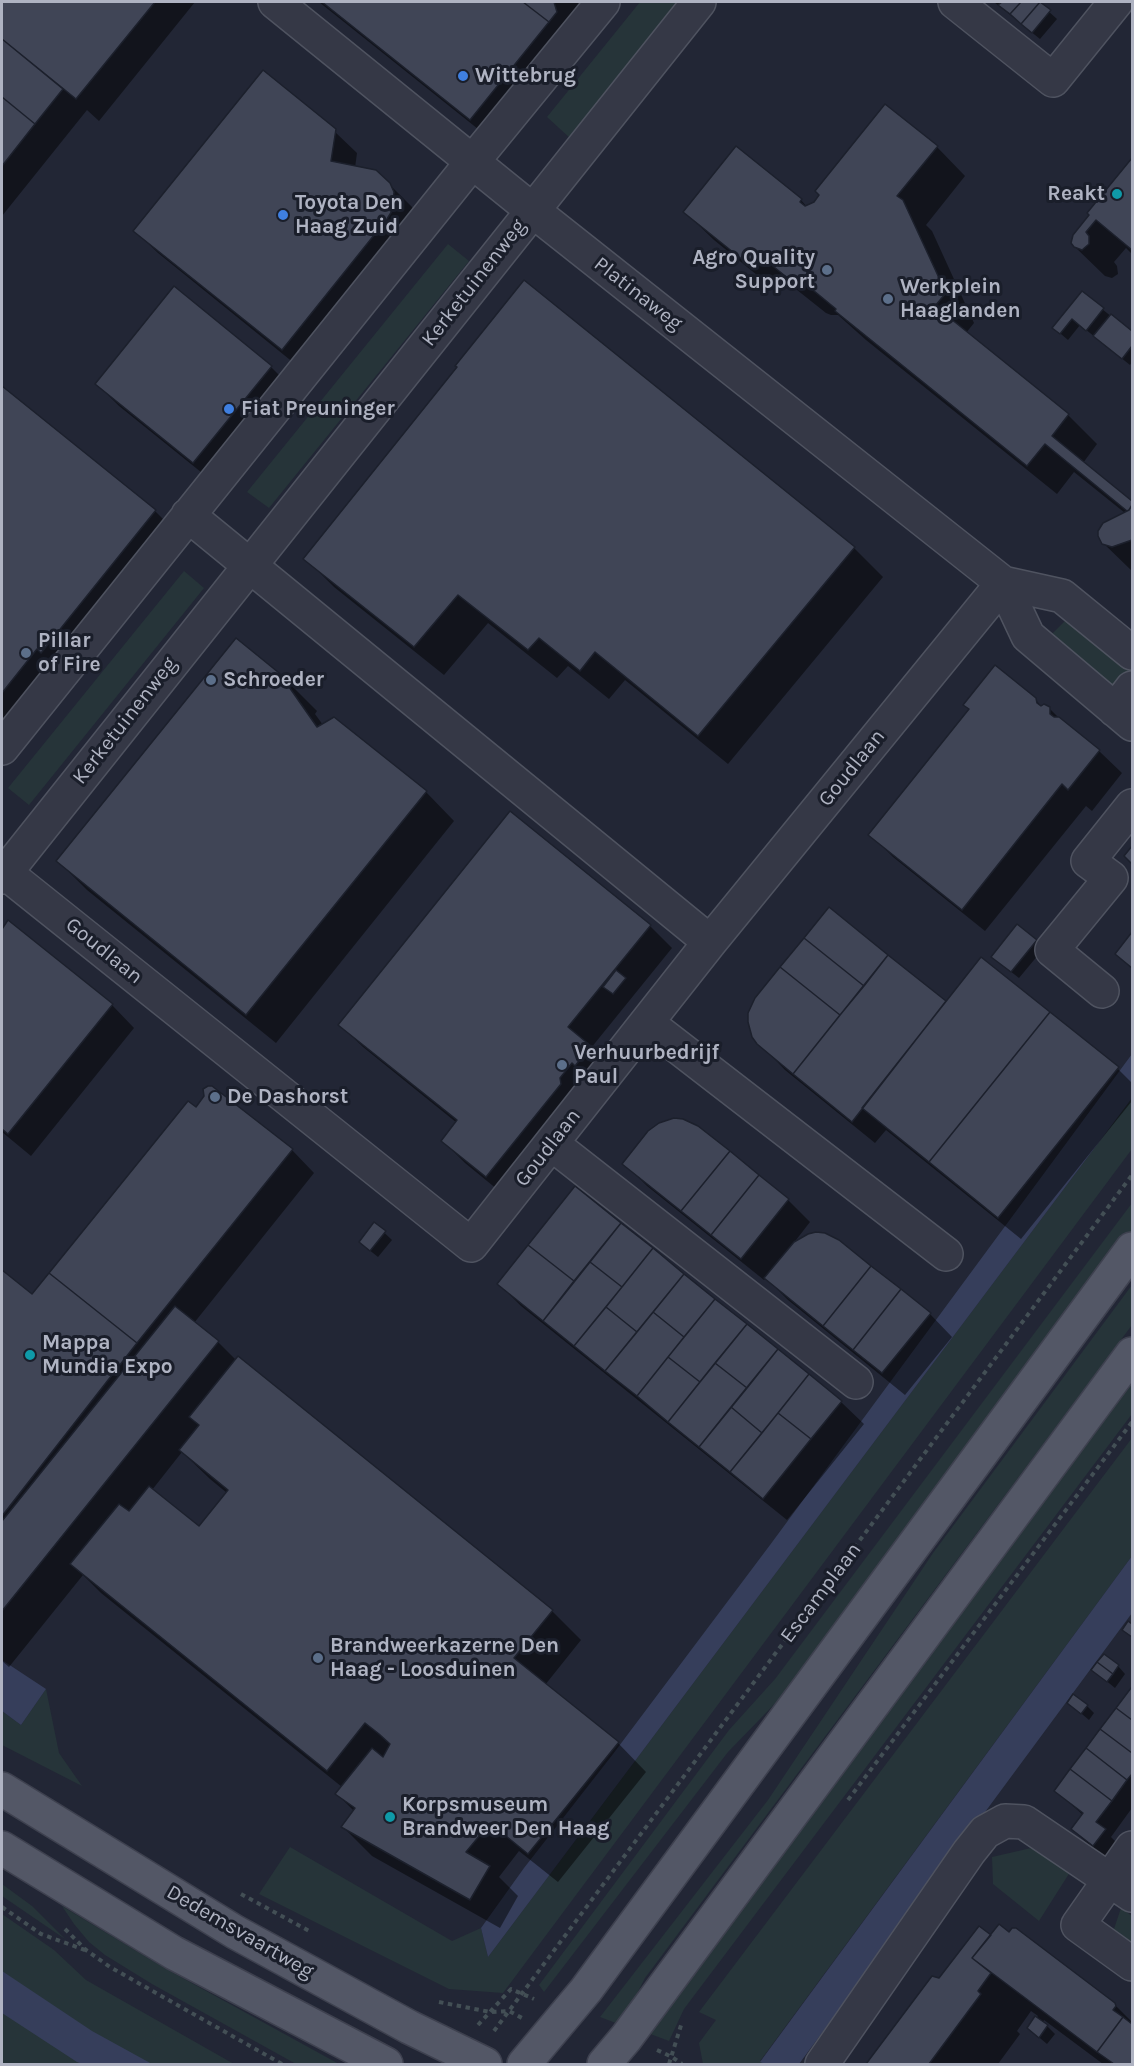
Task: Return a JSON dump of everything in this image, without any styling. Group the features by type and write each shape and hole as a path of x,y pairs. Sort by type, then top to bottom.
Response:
{"main road":[{"path":"524,2064 586,1990 1132,1250"},
{"path":"604,2064 634,2028 1132,1354"},
{"name":"Dedemsvaartweg","path":"2,1789 235,1932 409,2028 485,2064"},
{"path":"2,1848 174,1953 386,2064"}],"street":[{"name":"Platinaweg","path":"275,2 532,210 1003,583 1062,596 1132,653"},
{"path":"2,748 472,160 603,2"},
{"name":"Kerketuinenweg","path":"3,873 699,2"},
{"path":"955,2 1053,80 1116,2"},
{"path":"188,515 710,942"},
{"name":"Platinaweg","path":"1003,583 1028,636 1127,708"},
{"name":"Goudlaan","path":"3,873 471,1245 710,942 1003,583"},
{"path":"1102,991 1052,950 1111,878 1088,861 1132,806"},
{"path":"647,1023 946,1254"},
{"path":"552,1144 856,1382"},
{"path":"822,2064 985,1832 1005,1821 1024,1822 1121,1886"},
{"path":"1132,1848 1121,1886 1078,1925 1132,1964"}],"path":[{"name":"Escamplaan","path":"509,2012 1132,1175"},
{"path":"847,1801 1132,1422"},
{"path":"2,1907 41,1934 86,1950 110,1967 282,2064"},
{"path":"669,2064 682,2019"}],"shaded area":[{"path":"640,2 681,2 571,139 547,117"},
{"path":"448,244 469,261 269,508 247,492"},
{"path":"184,571 204,588 29,805 8,788"},
{"path":"1069,617 1132,668 1132,706 1048,638"},
{"path":"1132,1098 1132,1149 503,1993 449,1989 259,1894 290,1847 452,1941 481,1928 488,1957"},
{"path":"1132,1203 1132,1231 792,1686 728,1752 544,1992 539,1985 729,1730 775,1679"},
{"path":"1132,1285 1132,1325 645,1978 621,2025 600,2017 768,1800 933,1553"},
{"path":"1132,1382 1132,1414 684,2009 669,2041 645,2032"},
{"path":"1132,1438 1132,1556 760,2061 765,2064 703,2064 699,2043 716,2020 699,2012"},
{"path":"46,1689 59,1753 82,1786 2,1745 2,1711 21,1725"},
{"path":"1040,1846 1072,1869 1039,1921 993,1884 992,1857"},
{"path":"2,1884 32,1906 65,1939 2,1896"},
{"path":"62,1906 168,1970 339,2064 296,2064 152,1984 105,1955 89,1942"},
{"path":"1121,1908 1132,1916 1132,1946 1113,1932"},
{"path":"2,1914 54,1950 86,1980 234,2064 2,2064"}],"water":[{"path":"1132,1054 1132,1098 488,1957 481,1928 524,1868 770,1545"},
{"path":"1132,1556 1132,1613 799,2064 760,2062"},
{"path":"2,1660 46,1689 21,1725 2,1711"},
{"path":"2,1971 92,2031 152,2064 82,2064 77,2062 2,2013"}],"building":[{"path":"2,2 155,2 76,99 2,39"},
{"path":"322,2 523,2 549,22 470,120"},
{"path":"523,2 554,2 557,12 549,22"},
{"path":"1002,2 1021,2 1010,14 998,5"},
{"path":"1021,2 1040,2 1021,24 1010,14"},
{"path":"1040,2 1051,10 1032,33 1021,24"},
{"path":"2,39 63,89 35,124 2,97"},
{"path":"263,70 336,129 331,161 376,170 390,183 394,192 392,211 387,219 282,350 133,231"},
{"path":"2,97 35,124 2,166"},
{"path":"885,104 938,146 897,196 903,200 946,293 935,306 1069,414 1052,436 1132,501 1129,510 1127,511 1045,444 1027,466 835,311 836,309 808,286 801,287 795,284 758,254 749,265 683,212 736,146 802,199 800,202 805,206 814,202 819,195 815,191"},
{"name":"Reakt","path":"1132,158 1132,250 1096,220 1086,232 1089,236 1089,244 1082,250 1074,247 1071,243 1073,235 1089,215 1087,213"},
{"path":"524,280 855,547 698,736 595,652 580,671 539,638 528,650 458,595 414,647 303,559"},
{"path":"174,286 272,366 193,463 95,384"},
{"path":"1082,291 1104,308 1086,331 1072,319 1060,334 1052,328"},
{"path":"1111,314 1132,331 1132,346 1122,359 1093,336"},
{"path":"2,386 156,510 41,653 37,649 2,693"},
{"path":"1132,505 1132,540 1112,547 1102,544 1098,531 1103,523 1129,510"},
{"path":"236,638 289,681 287,684 317,727 334,717 427,791 246,1015 56,861"},
{"path":"995,665 1036,698 1037,703 1050,707 1050,714 1059,717 1100,750 1068,790 1062,784 962,910 868,835 969,709 963,705"},
{"path":"510,811 651,925 568,1027 591,1046 575,1066 572,1063 560,1078 561,1084 486,1177 441,1141 457,1120 338,1025"},
{"path":"1132,846 1132,864 1124,856"},
{"path":"829,907 888,955 864,986 804,938"},
{"path":"8,920 113,1004 8,1134 2,1129 2,929"},
{"path":"1017,924 1037,940 1011,972 991,957"},
{"path":"1132,932 1132,968 1115,954"},
{"path":"804,938 864,986 840,1015 780,967"},
{"path":"888,955 946,1001 852,1122 793,1074"},
{"path":"981,957 1050,1012 929,1162 862,1108"},
{"path":"780,967 840,1015 793,1074 757,1044 752,1037 748,1022 748,1013 755,998"},
{"path":"616,970 626,978 613,994 603,987"},
{"path":"1050,1012 1119,1067 998,1218 929,1162"},
{"path":"212,1086 293,1149 137,1343 49,1273 188,1101 196,1107 204,1096 203,1089"},
{"path":"674,1118 683,1119 698,1126 730,1151 681,1211 622,1164 648,1131 659,1123"},
{"path":"730,1151 759,1175 711,1235 681,1211"},
{"path":"759,1175 789,1199 741,1259 711,1235"},
{"path":"575,1186 621,1223 574,1281 528,1245"},
{"path":"374,1222 386,1231 370,1251 359,1242"},
{"path":"621,1223 653,1248 622,1287 590,1262"},
{"path":"816,1232 825,1233 839,1240 871,1266 823,1326 764,1278 794,1242"},
{"path":"528,1245 574,1281 543,1321 497,1284"},
{"path":"653,1248 684,1274 637,1332 606,1307"},
{"path":"590,1262 622,1287 574,1346 543,1321"},
{"path":"871,1266 901,1289 853,1350 823,1326"},
{"path":"2,1270 32,1294 49,1273 137,1343 2,1516"},
{"path":"684,1274 715,1299 684,1337 653,1312"},
{"path":"901,1289 931,1313 882,1373 853,1350"},
{"path":"715,1299 747,1324 700,1382 668,1357"},
{"path":"175,1306 219,1341 2,1611 2,1521"},
{"path":"606,1307 637,1332 605,1371 574,1346"},
{"path":"653,1312 684,1337 637,1396 605,1371"},
{"path":"747,1324 778,1349 747,1388 715,1363"},
{"path":"778,1349 809,1374 762,1433 731,1407"},
{"path":"238,1356 553,1610 514,1658 619,1742 528,1854 490,1823 466,1852 490,1866 470,1900 341,1827 355,1808 335,1794 372,1748 383,1757 390,1744 379,1734 365,1723 327,1771 70,1564 119,1504 129,1511 149,1486 199,1526 228,1490 179,1450 199,1425 189,1417"},
{"path":"668,1357 700,1382 668,1422 637,1396"},
{"path":"715,1363 747,1388 699,1447 668,1422"},
{"path":"809,1374 842,1401 811,1439 778,1413"},
{"path":"731,1407 762,1433 730,1472 699,1447"},
{"path":"778,1413 811,1439 763,1499 730,1472"},
{"path":"1128,1621 1132,1624 1132,1637 1122,1630"},
{"path":"1104,1654 1119,1665 1113,1674 1097,1662"},
{"path":"1097,1662 1113,1674 1107,1682 1091,1670"},
{"path":"1132,1689 1132,1720 1116,1708"},
{"path":"1073,1694 1088,1705 1081,1714 1067,1703"},
{"path":"1116,1708 1132,1720 1132,1753 1100,1729"},
{"path":"1100,1729 1132,1753 1132,1774 1127,1780 1086,1748"},
{"path":"1086,1748 1127,1780 1112,1801 1070,1769"},
{"path":"1070,1769 1112,1801 1096,1822 1106,1829 1093,1846 1071,1829 1083,1813 1054,1791"},
{"path":"999,1924 1009,1932 1012,1928 1016,1928 1115,2003 1113,2010 1123,2017 1097,2052 972,1958"},
{"path":"979,1926 991,1935 972,1958 991,1973 978,1991 981,1994 929,2064 866,2064 932,1976 939,1978"},
{"path":"1035,2016 1048,2025 1039,2038 1027,2028"},
{"path":"1123,2017 1132,2024 1132,2064 1114,2064 1097,2052"}],"place":[{"name":"Wittebrug","path":"463,76"},
{"name":"Reakt","path":"1117,194"},
{"name":"Toyota Den Haag Zuid","path":"283,215"},
{"name":"Agro Quality Support","path":"827,270"},
{"name":"Werkplein Haaglanden","path":"888,299"},
{"name":"Fiat Preuninger","path":"229,409"},
{"name":"Pillar of Fire","path":"26,653"},
{"name":"Schroeder","path":"211,680"},
{"name":"Verhuurbedrijf Paul","path":"562,1065"},
{"name":"De Dashorst","path":"215,1097"},
{"name":"Mappa Mundia Expo","path":"30,1355"},
{"name":"Brandweerkazerne Den Haag - Loosduinen","path":"318,1658"},
{"name":"Korpsmuseum Brandweer Den Haag","path":"390,1817"}]}
